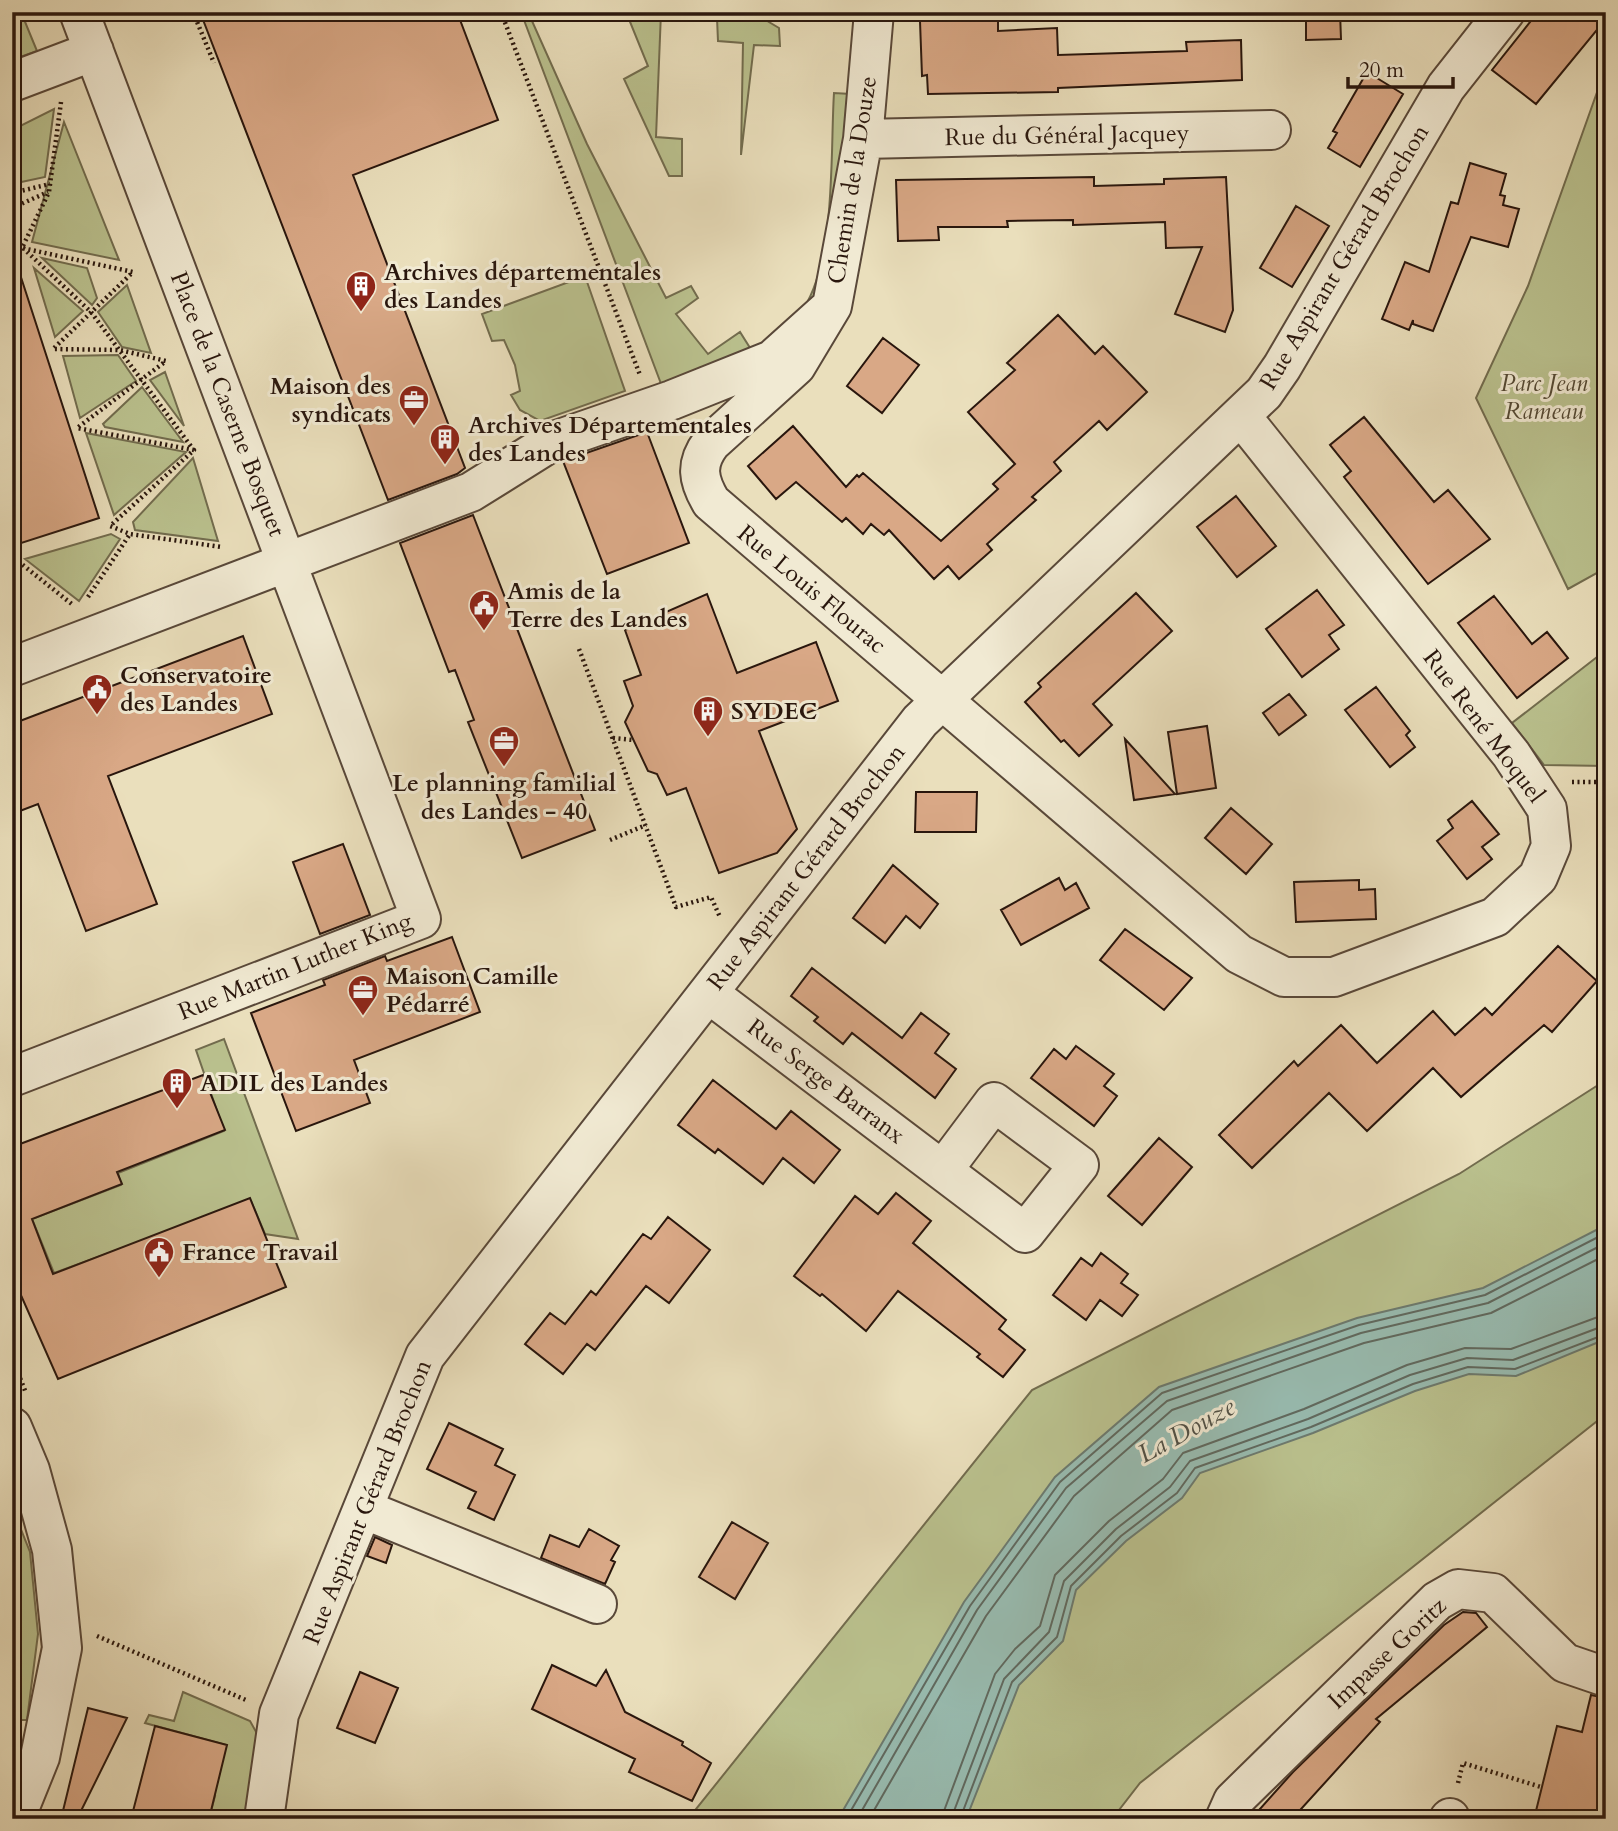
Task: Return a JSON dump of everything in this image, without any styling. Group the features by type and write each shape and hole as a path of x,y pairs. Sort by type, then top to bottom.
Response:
{"street":[{"name":"Place de la Caserne Bosquet","path":"12,667 287,560 79,12"},
{"name":"Chemin de la Douze","path":"699,470 701,456 711,443 796,366 832,306 863,139 874,12"},
{"name":"Rue Aspirant Gérard Brochon","path":"264,1819 279,1714 425,1356 920,721 942,697 1264,393 1282,367 1446,87 1505,12"},
{"path":"12,82 93,51"},
{"name":"Rue du Général Jacquey","path":"863,139 1271,130"},
{"name":"Chemin de la Douze","path":"287,560 471,492 551,442 652,407 772,360 832,306"},
{"name":"Rue René Moquel","path":"942,697 1239,954 1284,977 1334,976 1495,917 1538,877 1551,846 1547,809 1511,754 1241,416"},
{"name":"Rue Louis Flourac","path":"699,470 701,485 710,502 741,531 942,697"},
{"name":"Rue Martin Luther King","path":"12,1077 421,919 287,560"},
{"name":"Rue Serge Barranx","path":"708,993 943,1170"},
{"path":"12,1427 30,1470 75,1640 40,1757 15,1819"},
{"path":"363,1509 597,1604"},
{"name":"Impasse Goritz","path":"1225,1819 1233,1801 1242,1792 1437,1601 1458,1590 1493,1593 1566,1663 1606,1676"}],"path":[{"path":"193,12 214,64"},
{"path":"22,248 49,192 62,97"},
{"path":"12,193 50,184"},
{"path":"12,208 49,192"},
{"path":"22,248 90,312 194,450"},
{"path":"22,248 133,272 53,349 120,350 166,360 142,381 77,428 194,450"},
{"path":"194,450 110,526 130,534 223,547"},
{"path":"86,599 130,534"},
{"path":"14,558 79,610"},
{"path":"579,649 677,907 711,897 736,957"},
{"path":"613,738 633,740"},
{"path":"610,840 646,825"},
{"path":"75,1640 279,1714"},
{"path":"1450,1818 1463,1763 1542,1787"}],"green space":[{"path":"12,12 21,12 37,51 12,60"},
{"path":"521,12 528,12 587,144 666,298 691,286 698,298 676,314 708,354 740,332 752,351 794,320 811,294 826,240 834,93 851,94 822,294 775,349 663,389"},
{"path":"626,12 661,12 656,137 682,139 682,176 669,176 624,79 648,66"},
{"path":"729,12 752,12 779,28 780,46 754,45 741,155 743,43 718,41 717,18"},
{"name":"Parc Jean Rameau","path":"1606,67 1606,568 1568,589 1476,398 1528,286"},
{"path":"54,109 45,177 12,184 12,130"},
{"path":"64,122 119,260 32,242"},
{"path":"42,258 87,268 97,298 92,305"},
{"path":"34,268 83,311 55,337"},
{"path":"585,276 625,391 540,421 520,410 511,395 520,391 515,365 504,340 492,341 482,314"},
{"path":"127,285 151,353 122,347 98,312"},
{"path":"118,355 136,381 80,418 63,356"},
{"path":"165,372 184,426 150,380"},
{"path":"142,387 183,442 105,427 103,424"},
{"path":"86,433 186,452 114,515"},
{"path":"193,458 218,541 135,530 133,522"},
{"path":"111,534 120,539 79,601 25,559"},
{"path":"1606,650 1606,766 1544,765 1512,723"},
{"path":"224,1039 298,1239 265,1234 251,1201 54,1273 32,1219 121,1185 118,1173 224,1131 196,1050"},
{"path":"1606,1080 1606,1414 1140,1783 1112,1819 688,1819 1032,1390 1459,1174"},
{"path":"12,1507 30,1552 38,1634 27,1720 12,1720"},
{"path":"183,1692 250,1721 260,1739 249,1819 209,1819 215,1796 203,1792 221,1765 226,1745 145,1723 149,1715 174,1721"}],"water":[{"name":"La Douze","path":"1606,1225 1606,1339 1516,1376 1469,1374 1415,1391 1313,1433 1200,1473 1182,1498 1126,1541 1076,1590 1063,1641 1019,1685 966,1819 838,1819 964,1602 1055,1477 1159,1387 1357,1318 1483,1288"}],"building":[{"name":"Archives départementales des Landes","path":"200,12 457,12 498,120 353,175 465,468 457,474 388,500"},
{"path":"940,12 998,12 998,31 1057,28 1058,55 1187,51 1186,42 1241,40 1242,80 1058,88 1058,92 928,94 927,75 922,76 920,21 940,21"},
{"path":"1306,12 1340,12 1341,39 1306,40"},
{"path":"1538,12 1606,12 1606,19 1536,104 1492,70"},
{"path":"1367,72 1403,94 1360,167 1328,148 1337,133 1333,131"},
{"path":"1470,163 1506,174 1500,195 1505,196 1503,205 1519,209 1508,247 1471,237 1433,331 1413,324 1413,320 1409,330 1382,319 1405,262 1429,272 1451,202 1458,204"},
{"path":"1094,177 1094,186 1164,184 1164,179 1226,177 1233,310 1225,332 1175,314 1202,247 1166,248 1165,222 1073,225 1073,220 1007,221 1008,227 938,227 939,240 898,241 896,180"},
{"path":"1296,206 1329,226 1292,287 1260,268"},
{"path":"18,268 99,518 12,546 12,269"},
{"path":"1058,315 1095,354 1103,346 1147,392 1107,430 1099,421 1054,462 1061,471 1032,497 1036,500 987,544 992,550 959,579 948,566 934,579 889,530 884,535 871,524 863,534 846,518 842,522 796,482 776,499 748,466 793,426 846,487 857,475 859,477 863,473 941,541 998,489 993,484 1015,464 968,412 1015,370 1007,363"},
{"path":"883,338 919,365 882,413 847,386"},
{"path":"1364,417 1434,502 1448,490 1490,539 1428,584 1344,477 1351,471 1330,445"},
{"path":"647,432 689,543 607,574 563,461"},
{"path":"1236,496 1276,546 1237,577 1197,527"},
{"path":"473,515 595,830 522,858 468,722 474,720 455,670 449,672 400,543"},
{"path":"1317,590 1344,625 1329,635 1339,649 1302,677 1266,629"},
{"path":"1136,593 1172,631 1093,704 1112,725 1079,756 1064,740 1061,742 1025,702 1041,687 1038,683"},
{"name":"SYDEC","path":"707,594 737,673 816,642 838,701 759,731 797,829 777,853 719,873 686,788 667,795 657,774 648,771 625,722 633,706 624,681 641,675 625,630"},
{"path":"1494,596 1532,644 1547,632 1568,658 1517,698 1458,623"},
{"path":"243,636 272,714 108,776 157,904 86,931 38,804 12,814 12,724"},
{"path":"1376,687 1410,731 1406,735 1415,747 1390,767 1345,710"},
{"path":"1289,694 1306,715 1279,735 1263,713"},
{"path":"1207,726 1216,788 1177,794 1168,732"},
{"path":"1125,739 1175,794 1134,800"},
{"path":"916,792 977,792 976,832 915,832"},
{"path":"1472,801 1499,834 1482,847 1492,859 1467,879 1437,841 1453,828 1448,820"},
{"path":"1231,808 1272,844 1246,874 1205,838"},
{"path":"343,844 370,915 320,934 293,862"},
{"path":"893,865 938,904 920,928 906,916 885,943 853,918"},
{"path":"1059,878 1065,890 1076,883 1089,908 1021,945 1001,910"},
{"path":"1359,880 1359,890 1375,889 1376,919 1296,922 1294,882"},
{"path":"1125,929 1192,978 1164,1010 1100,960"},
{"path":"452,937 480,1012 354,1060 370,1103 296,1131 251,1013 325,985 323,980 385,956 387,961"},
{"path":"1558,946 1597,981 1552,1032 1544,1025 1461,1097 1433,1068 1367,1131 1329,1093 1252,1168 1219,1135 1294,1061 1298,1066 1341,1025 1377,1063 1433,1011 1455,1035 1485,1008 1492,1015"},
{"path":"812,968 902,1038 921,1013 949,1034 935,1053 956,1069 935,1098 852,1033 843,1044 814,1021 818,1017 791,996"},
{"path":"1076,1046 1114,1074 1104,1086 1117,1096 1094,1126 1031,1078 1054,1049 1066,1059"},
{"path":"203,1075 225,1130 117,1172 122,1184 32,1219 53,1274 250,1198 286,1287 58,1379 12,1275 12,1147"},
{"path":"713,1080 776,1129 791,1111 840,1150 814,1183 783,1158 763,1184 718,1149 715,1153 678,1125"},
{"path":"1159,1138 1192,1167 1142,1225 1108,1196"},
{"path":"896,1193 931,1221 913,1243 1006,1320 999,1329 1025,1350 1003,1377 977,1357 980,1354 898,1291 866,1331 822,1294 820,1296 794,1276 855,1196 878,1214"},
{"path":"668,1217 710,1250 669,1303 646,1286 595,1350 587,1344 563,1374 525,1344 550,1313 565,1324 591,1291 596,1295 643,1234 651,1239"},
{"path":"1101,1253 1128,1274 1121,1283 1138,1295 1122,1316 1100,1300 1086,1320 1053,1295 1081,1258 1092,1266"},
{"path":"449,1423 503,1449 495,1465 515,1475 494,1520 468,1508 476,1492 427,1469"},
{"path":"732,1522 768,1543 735,1599 699,1577"},
{"path":"589,1529 619,1546 611,1560 615,1562 605,1584 541,1558 550,1535 579,1547"},
{"path":"375,1537 392,1545 386,1563 367,1556"},
{"path":"1463,1612 1476,1613 1487,1627 1376,1719 1380,1722 1292,1819 1251,1819 1293,1772 1444,1625"},
{"path":"552,1665 596,1686 606,1670 625,1712 683,1742 682,1745 711,1763 692,1801 629,1772 635,1759 532,1709"},
{"path":"360,1672 398,1688 375,1743 337,1728"},
{"path":"1591,1695 1606,1698 1606,1819 1534,1819 1557,1726 1582,1732"},
{"path":"88,1708 127,1718 77,1819 61,1819"},
{"path":"155,1726 227,1745 209,1819 131,1819"}],"place":[{"name":"Archives départementales des Landes","path":"361,313"},
{"name":"Maison des syndicats","path":"414,427"},
{"name":"Archives Départementales des Landes","path":"445,466"},
{"name":"Amis de la Terre des Landes","path":"484,632"},
{"name":"Conservatoire des Landes","path":"97,716"},
{"name":"SYDEC","path":"708,738"},
{"name":"Le planning familial des Landes - 40","path":"504,768"},
{"name":"Maison Camille Pédarré","path":"363,1017"},
{"name":"ADIL des Landes","path":"177,1110"},
{"name":"France Travail","path":"159,1279"}]}
